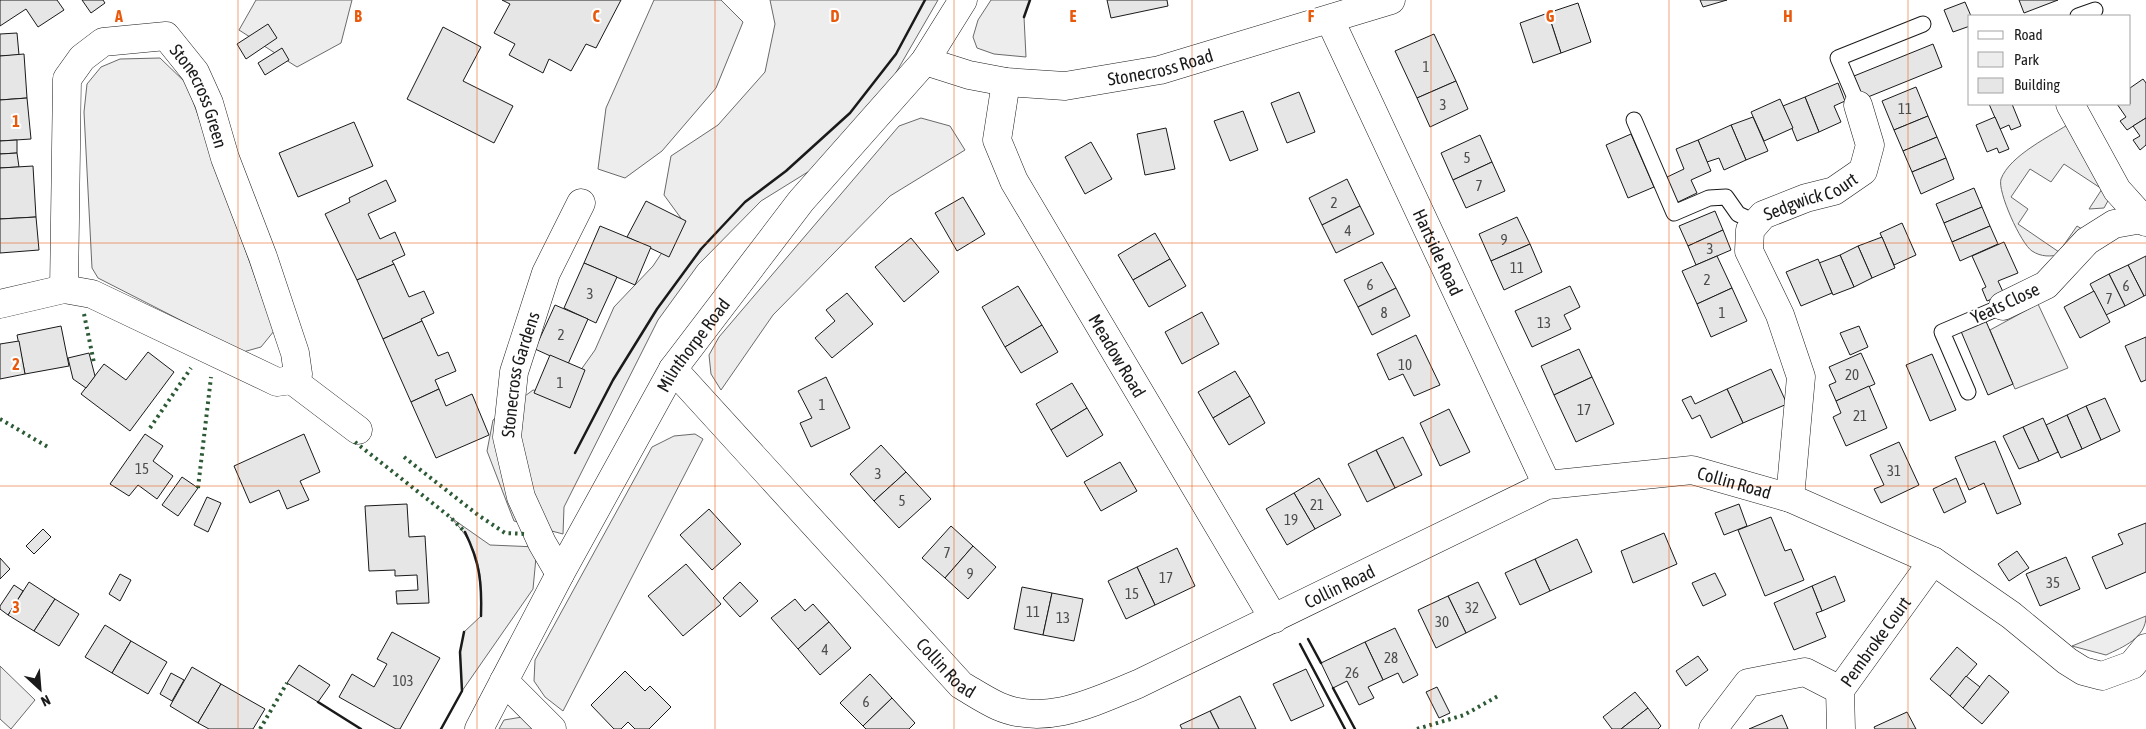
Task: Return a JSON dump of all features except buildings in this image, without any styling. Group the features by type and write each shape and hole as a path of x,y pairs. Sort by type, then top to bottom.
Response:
{"main road":[{"name":"Milnthorpe Road","path":"479,729 560,574 673,369 801,201 925,61 963,0"},
{"name":"Stonecross Road","path":"925,61 970,75 1006,82 1065,86 1160,70 1391,0"},
{"name":"Hartside Road","path":"1330,20 1547,485"},
{"name":"Stonecross Green","path":"64,289 67,80 82,58 103,42 166,36 195,72 209,103 225,158 263,256 295,353 298,374 292,380"},
{"name":"Meadow Road","path":"1006,82 997,140 1014,180 1274,619"},
{"name":"Sedgwick Court","path":"1790,498 1802,377 1780,315 1749,251 1750,230 1763,215 1806,198 1834,192 1863,171 1870,145 1858,105"},
{"name":"Yeats Close","path":"2071,105 2117,190 2144,221"},
{"name":"Stonecross Gardens","path":"560,574 542,544 521,497 507,437 514,372 546,273 581,203"},
{"name":"Yeats Close","path":"2002,306 2046,285 2087,241 2114,224 2144,221"},
{"path":"0,304 64,289 92,294 277,382 292,380 358,430"},
{"name":"Collin Road","path":"673,369 961,685 999,706 1026,713 1056,713 1088,704 1138,684 1547,485 1692,470 1790,498 1933,562 2011,615 2067,661 2083,671 2102,676 2132,665 2146,648"},
{"name":"Pembroke Court","path":"1841,729 1840,690 1933,562"},
{"path":"1713,729 1748,683 1805,672 1840,690"},
{"path":"504,681 552,729"}],"lane":[{"path":"2081,15 2095,10"},
{"name":"Sedgwick Court","path":"1858,105 1838,58 1924,24"},
{"name":"Sedgwick Court","path":"1634,120 1674,213 1709,198 1726,198 1738,214 1756,223"},
{"name":"Yeats Close","path":"1968,392 1942,332 2002,306"}],"green space":[{"path":"256,0 352,0 341,43 297,67 239,30"},
{"path":"654,0 721,0 743,22 716,88 662,151 625,178 598,169 606,108"},
{"path":"770,0 938,0 890,83 824,162 761,201 698,265 658,320 564,507 563,534 514,521 487,451 493,420 533,390 563,395 595,350 614,307 653,266 683,221 664,195 671,156 718,125 765,72 775,24"},
{"path":"991,0 1030,0 1024,17 1026,57 994,54 977,48 973,37 978,20"},
{"path":"160,58 187,84 274,331 261,347 243,352 98,278 92,268 84,112 87,84 101,67 120,59"},
{"path":"921,118 950,126 965,150 890,196 773,315 721,390 711,374 709,355 719,337 899,126"},
{"path":"2072,122 2111,189 2109,199 2104,208 2089,209 2102,189 2064,164 2051,182 2030,169 2011,197 2028,209 2018,224 2059,252 2077,226 2082,229 2073,248 2057,255 2042,255 2035,253 2027,246 2016,228 2006,205 2001,179 2006,170 2022,154"},
{"path":"2038,304 2068,368 2015,389 1990,330"},
{"path":"695,434 703,439 563,711 545,697 534,681 535,660 652,447 674,436"},
{"path":"450,517 490,545 537,547 533,589 462,691 460,652 464,632 481,616 481,587 478,562 474,551 460,528"},
{"path":"2146,616 2145,624 2138,636 2126,645 2106,655 2072,646"},
{"path":"0,666 35,700 11,729 0,719"},
{"path":"522,717 534,729 499,729 504,720"}],"hedge":[{"path":"84,314 94,363"},
{"path":"150,428 191,368"},
{"path":"198,488 211,377"},
{"path":"0,419 48,447"},
{"path":"355,442 450,517 465,532"},
{"path":"404,457 478,515 505,533 526,534"},
{"path":"260,729 287,683"},
{"path":"1417,729 1464,715 1498,696"}],"wall":[{"path":"575,453 613,380 657,309 701,249 745,202 786,171 850,113 896,54 925,0"},
{"path":"1024,17 1030,0"},
{"path":"465,532 479,573 481,616"},
{"path":"441,729 462,691 460,652 464,632"},
{"path":"1308,639 1321,663"},
{"path":"1300,644 1345,729"},
{"path":"1333,688 1355,729"},
{"path":"318,702 361,729"}]}
